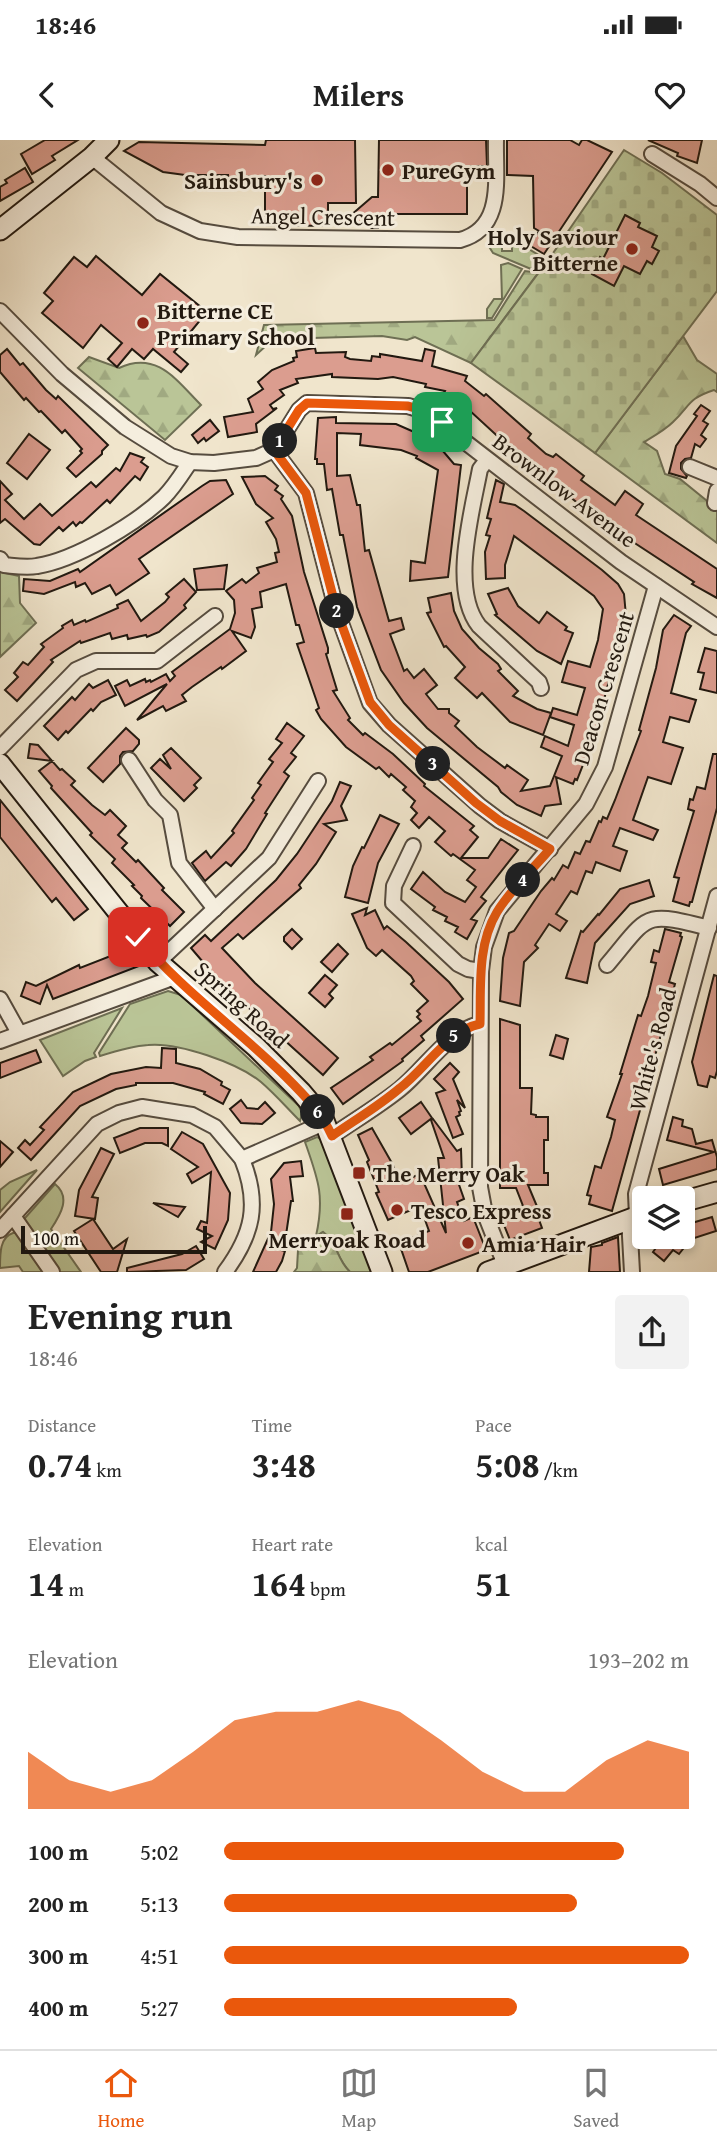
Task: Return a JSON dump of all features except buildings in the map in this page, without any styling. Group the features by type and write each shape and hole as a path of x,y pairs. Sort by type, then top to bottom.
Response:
{"street":[{"path":"0,230 92,157 109,140"},
{"name":"Angel Crescent","path":"92,157 161,213 200,231 238,237 460,240 479,231 490,219 494,199 496,140"},
{"path":"652,154 717,198"},
{"path":"0,311 62,374 125,427 171,456 190,462 214,463 256,458 274,450 306,493 337,612 370,702 389,725 476,803 500,821 550,849"},
{"name":"Brownlow Avenue","path":"274,450 299,410 307,403 408,406 425,411 656,586 717,627"},
{"path":"487,460 480,470 467,544 465,581 468,600 473,618 479,626 538,682 541,688"},
{"path":"0,559 4,565 38,566 86,549 127,526 164,498 190,462"},
{"path":"690,467 717,478"},
{"name":"Deacon Crescent","path":"497,1269 481,1202 480,1024 484,947 497,911 586,804 605,768 656,586"},
{"path":"0,748 76,670 96,661 157,661 215,616"},
{"path":"130,760 155,800 170,815 178,863 215,909"},
{"name":"Spring Road","path":"0,764 158,962 256,1047 301,1092 329,1129 382,1272"},
{"path":"158,962 269,858 318,781"},
{"path":"412,846 394,886 393,903 458,964 481,971"},
{"name":"White's Road","path":"638,1186 717,896"},
{"path":"607,965 647,920 663,917 709,928"},
{"path":"0,1041 174,976"},
{"path":"0,999 19,1033"},
{"path":"242,1159 329,1129 401,1088 456,1034 467,1027 480,1024"},
{"path":"0,1230 97,1124 118,1113 142,1107 191,1115 215,1128 242,1159 252,1183 253,1214 246,1238 225,1272"},
{"path":"695,1198 717,1192"},
{"path":"13,1216 52,1272"},
{"path":"497,1269 632,1218"},
{"name":"White's Road","path":"632,1272 634,1249"}],"green space":[{"path":"624,150 662,173 717,215 717,291 595,453 471,363 549,259"},
{"path":"502,234 502,251 512,251 512,239 542,257 531,269 493,253 488,245"},
{"path":"547,261 471,363 415,337 407,340 382,336 312,338 269,343 256,355 264,325 494,320 525,271 532,272"},
{"path":"508,263 522,269 492,318 487,318 487,309 494,299 502,299 501,265"},
{"path":"683,336 697,360 717,374 717,392 714,390 705,393 694,400 670,425 644,442 657,451 665,474 680,479 717,509 717,543 595,453"},
{"path":"89,357 119,368 132,363 155,365 175,378 201,405 165,440 78,368"},
{"path":"0,572 19,576 20,603 36,623 0,657"},
{"path":"168,991 181,995 299,1106 302,1113 300,1121 261,1082 238,1068 207,1055 175,1047 148,1045 100,1056 99,1053 130,1004"},
{"path":"122,1008 94,1053 96,1057 63,1076 40,1040"},
{"path":"317,1137 324,1141 372,1272 350,1272 328,1236 323,1232 316,1236 320,1210 319,1188 305,1142"},
{"path":"37,1170 0,1212 0,1190 10,1182"},
{"path":"55,1184 63,1194 63,1206 51,1229 81,1272 59,1272 24,1222"},
{"path":"323,1232 332,1241 350,1272 294,1272 297,1268 298,1250"},
{"path":"13,1233 18,1233 46,1272 23,1272 19,1266 0,1268 3,1242"}],"place":[{"name":"PureGym","path":"388,170"},
{"name":"Sainsbury's","path":"317,180"},
{"name":"Holy Saviour Bitterne","path":"632,249"},
{"name":"Bitterne CE Primary School","path":"143,323"},
{"name":"The Merry Oak","path":"359,1173"},
{"name":"Tesco Express","path":"397,1210"},
{"name":"Merryoak Road","path":"347,1214"},
{"name":"Amia Hair","path":"468,1243"}],"route":[{"path":"138,937 158,962 256,1047 301,1092 326,1122 332,1136 401,1088 456,1034 467,1027 480,1024 481,971 489,930 497,911 550,849 500,821 476,803 378,714 364,689 337,612 315,519 306,493 274,450 299,410 307,403 408,406 425,411 442,422"}]}
